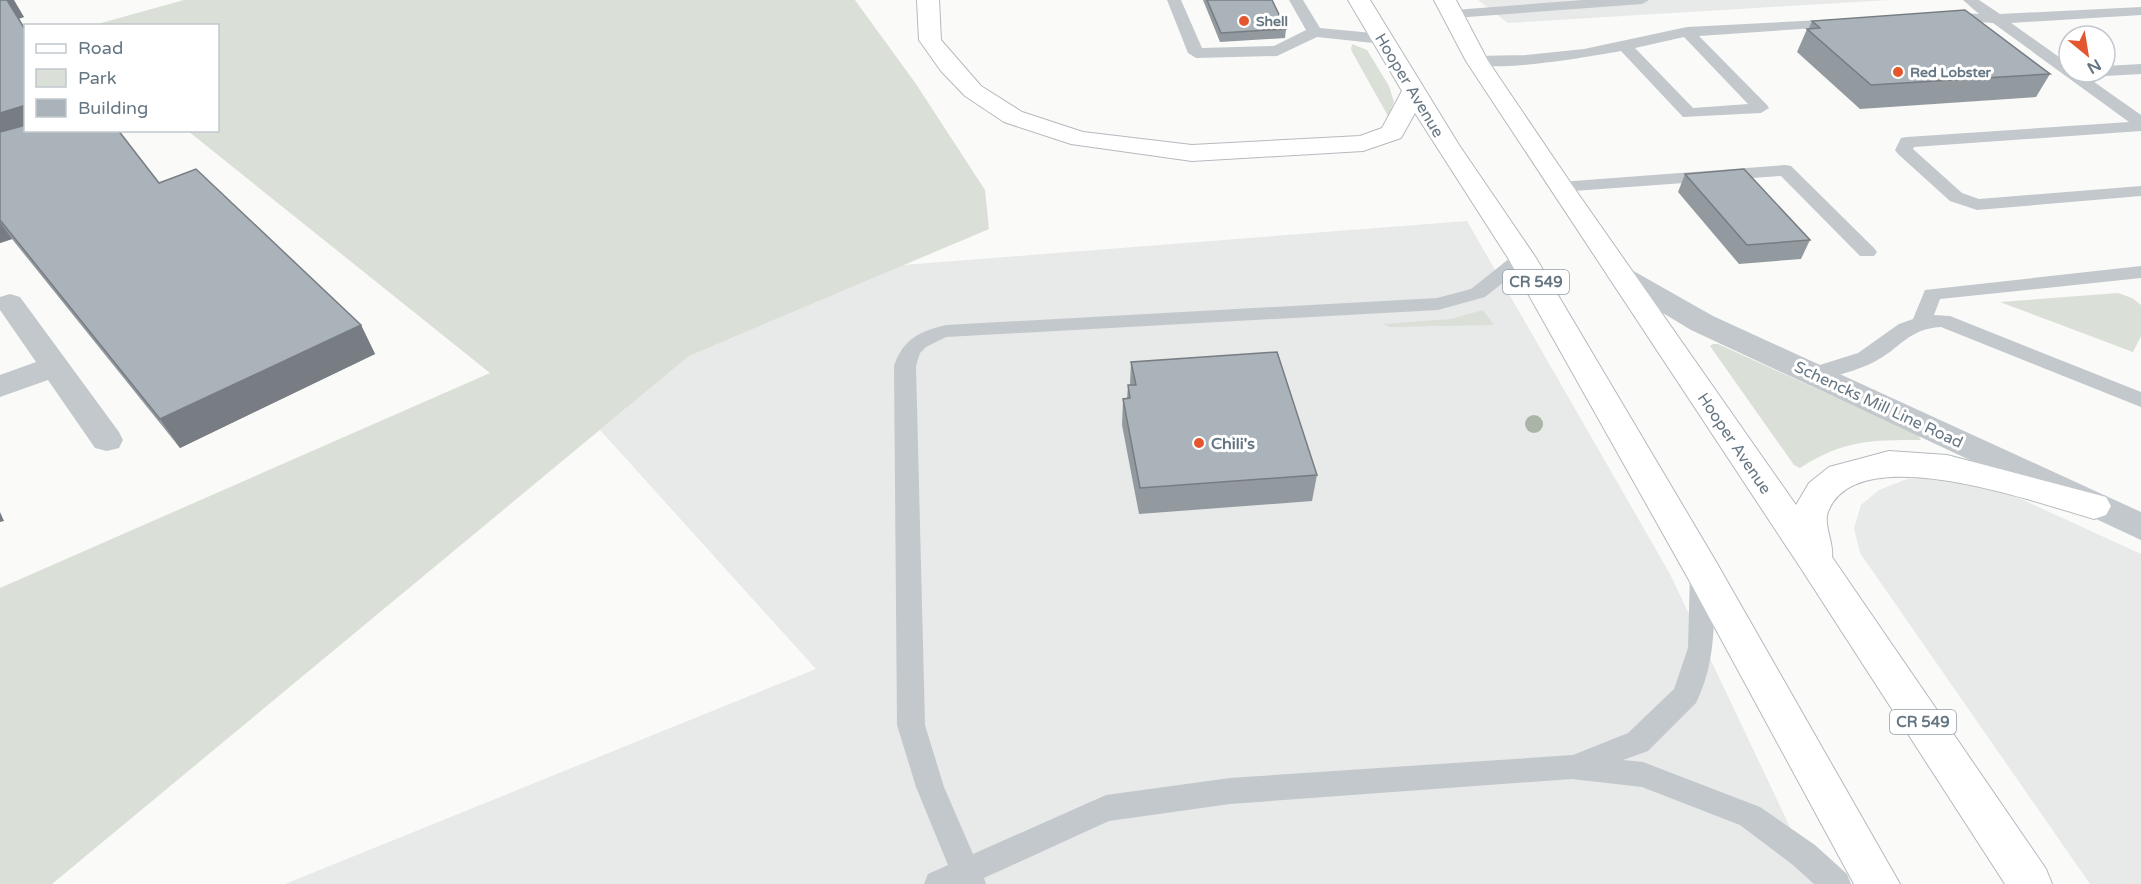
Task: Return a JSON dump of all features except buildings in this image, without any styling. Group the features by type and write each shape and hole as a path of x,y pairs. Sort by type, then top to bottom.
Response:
{"main road":[{"path":"928,0 930,40 949,66 973,91 1013,117 1080,139 1192,153 1363,142 1392,133 1414,90"},
{"name":"Hooper Avenue","path":"1359,0 1446,145 1522,258 1702,570 1878,884"},
{"name":"Hooper Avenue","path":"1449,7 1477,61 1560,187 1815,560 2030,884"},
{"path":"1815,560 1809,514 1821,492 1840,476 1889,463 1947,467 2094,506"}],"street":[{"name":"Schencks Mill Line Road","path":"1620,274 1702,323 2141,527"},
{"path":"10,303 107,440"},
{"path":"0,387 55,366"}],"lane":[{"path":"1174,0 1196,53 1277,51 1315,32 1383,39"},
{"path":"1296,0 1315,32"},
{"path":"1449,7 1642,0"},
{"path":"1970,0 2057,63"},
{"path":"1924,17 1997,19 2141,11"},
{"path":"1477,61 1526,60 1584,54 1687,32 1852,22"},
{"path":"1625,46 1689,113 1761,108 1687,32"},
{"path":"2117,70 2141,69"},
{"path":"2086,84 2141,125"},
{"path":"2141,125 1907,141 1905,150 1956,197 1977,205 2141,191"},
{"path":"1560,187 1785,170 1867,252"},
{"path":"1522,258 1478,293 1438,304 946,331 929,335 916,343 908,354 905,366 911,725 959,880 1106,808 1230,791 1572,767 1643,775 1749,816 1804,855 1836,884"},
{"path":"1922,321 1932,294 2141,272"},
{"path":"1815,374 1866,357 1899,331 1922,321 1943,321 2141,400"},
{"path":"1572,767 1638,742 1686,695 1701,648 1702,570"}],"shaded area":[{"path":"1478,0 1889,0 1508,23"},
{"path":"1467,221 1670,574 1817,884 285,884 816,669 600,430 689,356 903,265"},
{"path":"1940,478 1981,485 2019,498 2141,554 2141,884 2090,884 1860,553 1854,528 1861,505 1879,490 1907,479"}],"green space":[{"path":"184,0 855,0 916,84 985,190 989,229 689,356 52,884 0,884 0,588 490,373 189,132 219,132 219,24 98,24"},
{"path":"1352,44 1367,50 1389,86 1394,102 1388,116 1351,50"},
{"path":"2118,293 2132,298 2141,305 2141,336 2133,352 2000,302"},
{"path":"1483,310 1494,325 1390,327 1383,324 1451,319"},
{"path":"1718,344 1918,435 1921,440 1858,443 1830,452 1800,468 1794,465 1710,346"}],"place":[{"name":"Shell","path":"1244,21"},
{"name":"Red Lobster","path":"1898,72"},
{"name":"Chili's","path":"1199,443"}]}
